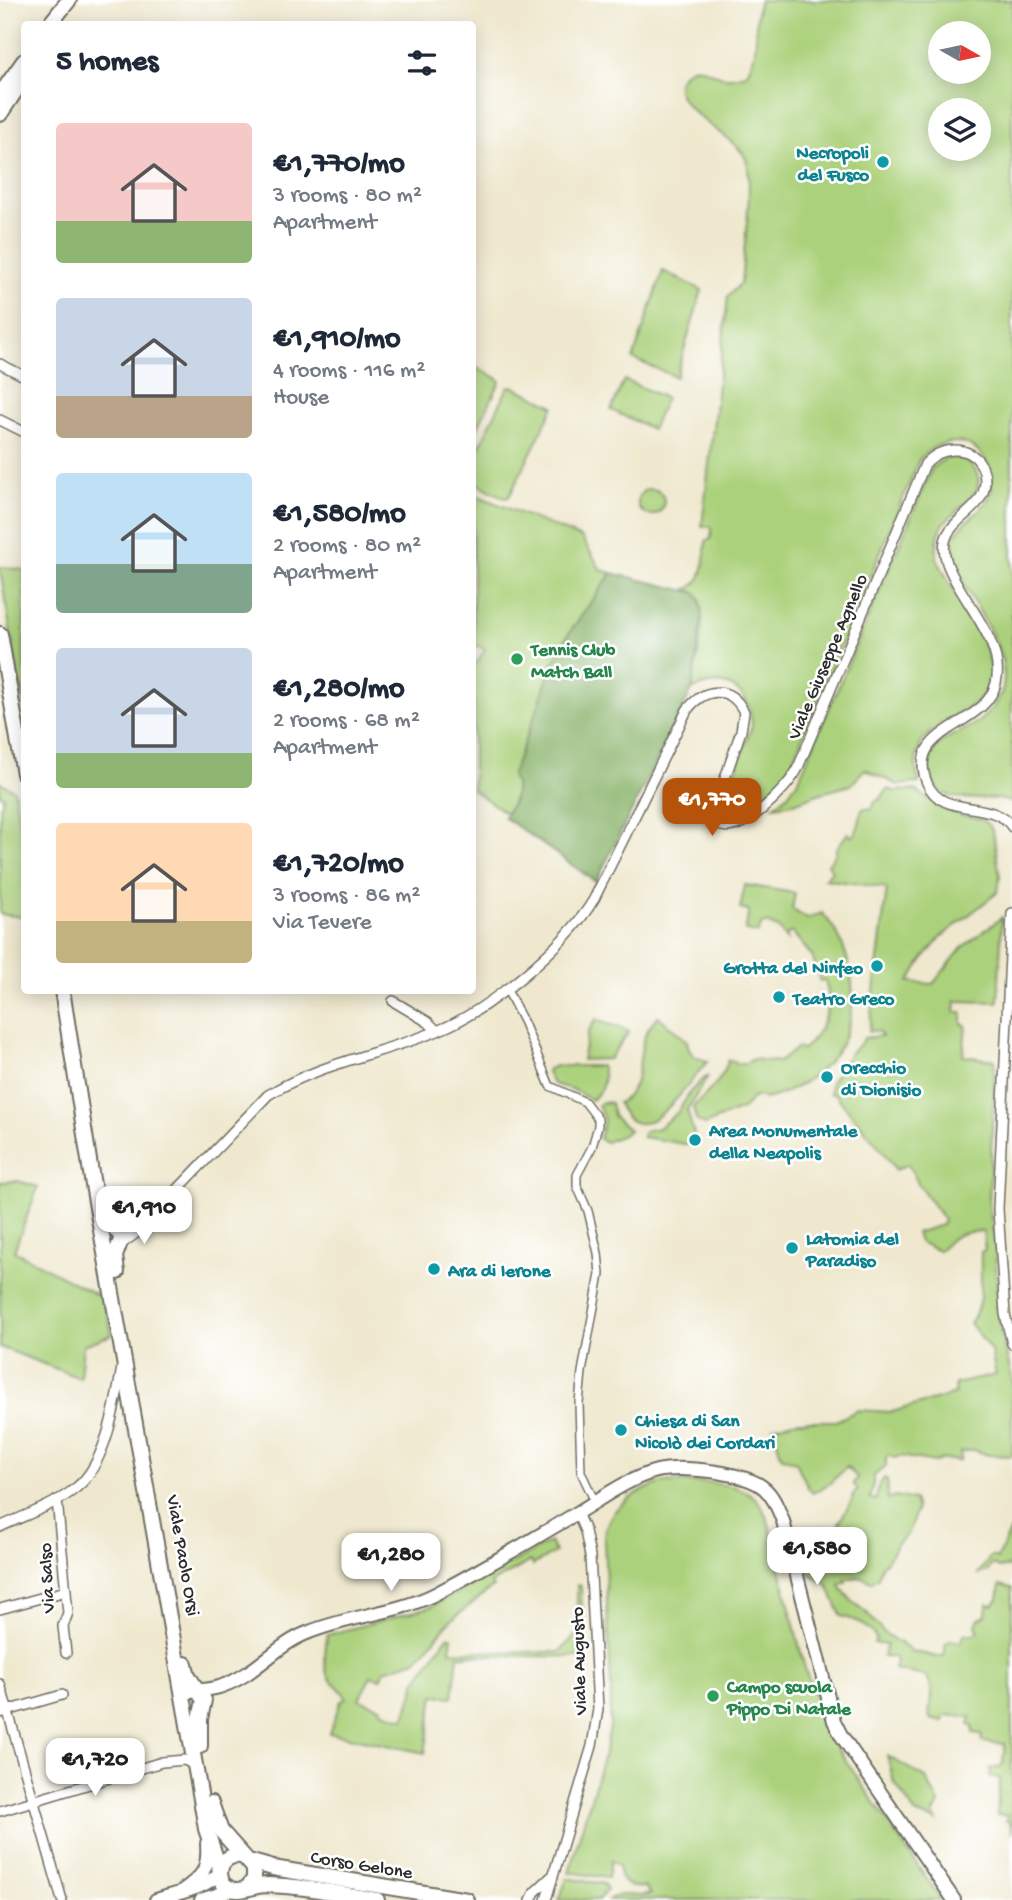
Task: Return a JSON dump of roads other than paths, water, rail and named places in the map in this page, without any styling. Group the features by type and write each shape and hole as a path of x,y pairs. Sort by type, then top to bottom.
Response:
{"main road":[{"path":"53,21 71,0"},
{"path":"61,21 71,0"},
{"path":"0,95 21,65"},
{"path":"0,114 21,82"},
{"path":"0,634 21,756"},
{"path":"63,994 76,1071 112,1239"},
{"name":"Viale Paolo Orsi","path":"112,1239 123,1358 206,1829 219,1871"},
{"name":"Viale Paolo Orsi","path":"112,1239 188,1676 204,1689 198,1733 213,1814 221,1831 247,1859"},
{"path":"183,1698 187,1693 222,1686 248,1673 277,1649 308,1632 397,1608 437,1593 648,1474 665,1469 736,1475 757,1482 766,1489 783,1521 834,1721 841,1735 954,1900"},
{"path":"182,1891 200,1878 205,1870 208,1856 206,1829"},
{"path":"156,1900 213,1880 222,1864 230,1856 247,1859 254,1867 254,1879 240,1889 222,1882 219,1871"},
{"name":"Corso Gelone","path":"247,1859 273,1868 467,1900"},
{"name":"Corso Gelone","path":"201,1900 261,1885 377,1900"}],"street":[{"path":"0,363 21,374"},
{"path":"0,420 21,430"},
{"name":"Viale Giuseppe Agnello","path":"112,1239 135,1234 268,1095 294,1079 437,1031 468,1016 558,946 587,912 682,721 698,698 711,692 728,694 736,699 744,712 741,731 714,812 719,825 725,828 738,826 788,784 797,770 925,464 937,453 946,450 969,453 978,461 985,476 979,503 952,526 944,546 947,563 994,650 998,674 994,692 984,707 931,742 924,759 924,767 927,784 937,796 953,805 1009,819"},
{"path":"1009,819 1012,827"},
{"path":"1012,915 998,1209 1005,1314 1012,1344"},
{"path":"506,988 550,1086 585,1102 598,1119 592,1147 579,1167 576,1186 588,1211 600,1274 579,1403 581,1472 595,1502"},
{"path":"393,1001 428,1022 437,1031"},
{"path":"112,1239 145,1223"},
{"path":"0,1527 57,1500 78,1487 91,1472 116,1403 123,1358"},
{"name":"Via Salso","path":"57,1500 68,1613 64,1626 66,1653"},
{"name":"Viale Augusto","path":"547,1900 596,1724 587,1540 577,1513"},
{"path":"0,1609 66,1591"},
{"path":"0,1684 4,1712 62,1900"},
{"path":"4,1712 62,1695"},
{"path":"0,1811 162,1762 185,1760 195,1766"},
{"path":"531,1900 535,1892 553,1876"}],"place":[{"name":"Necropoli del Fusco","path":"883,162"},
{"name":"Tennis Club Match Ball","path":"517,659"},
{"name":"Grotta del Ninfeo","path":"877,966"},
{"name":"Teatro Greco","path":"779,997"},
{"name":"Orecchio di Dionisio","path":"827,1077"},
{"name":"Area Monumentale della Neapolis","path":"695,1140"},
{"name":"Latomia del Paradiso","path":"792,1248"},
{"name":"Ara di Ierone","path":"434,1269"},
{"name":"Chiesa di San Nicolò dei Cordari","path":"621,1430"},
{"name":"Campo scuola Pippo Di Natale","path":"713,1696"}]}
